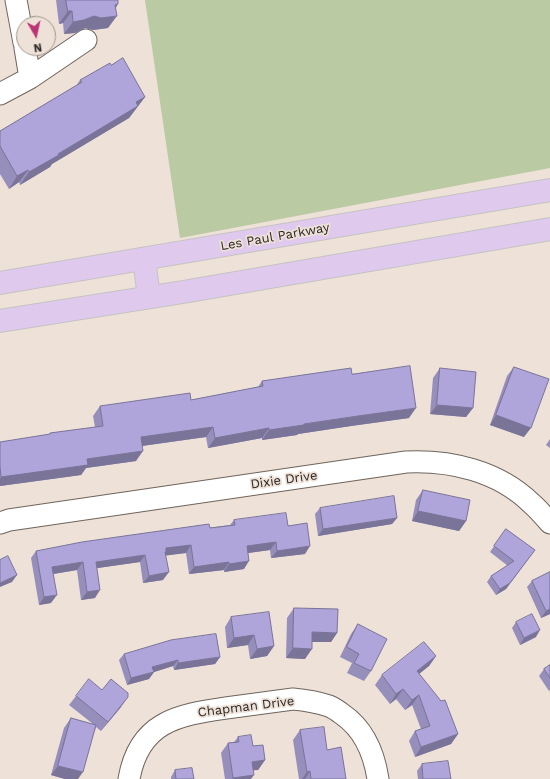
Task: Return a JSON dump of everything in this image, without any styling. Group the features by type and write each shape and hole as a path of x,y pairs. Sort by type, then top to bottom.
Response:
{"main road":[{"name":"Les Paul Parkway","path":"0,283 550,190"},
{"path":"0,321 550,229"},
{"path":"144,259 149,297"}],"street":[{"path":"16,0 19,16"},
{"path":"0,94 30,78 86,40"},
{"path":"26,56 30,78"},
{"name":"Dixie Drive","path":"0,523 9,520 391,464 429,461 455,465 492,476 509,486 530,502 550,523"},
{"name":"Chapman Drive","path":"129,779 132,765 139,748 160,726 183,716 293,699 310,700 330,706 352,722 368,743 376,766 378,779"}],"green space":[{"path":"145,0 550,0 550,168 180,238"}],"building":[{"path":"66,0 118,0 118,4 115,5 117,16 101,18 94,16 73,22 72,11 68,11"},
{"path":"123,58 145,97 136,102 138,106 58,154 59,155 29,172 28,170 17,176 0,146 0,131 82,82 80,80 110,63 111,65"},
{"path":"410,366 416,408 269,430 269,428 215,438 213,427 141,437 143,451 87,459 88,465 1,477 0,442 50,433 103,426 100,406 190,393 191,400 263,386 262,381 351,368 352,374"},
{"path":"514,367 549,379 531,428 496,415"},
{"path":"440,368 476,372 473,408 437,405"},
{"path":"423,490 470,500 466,521 418,511"},
{"path":"394,496 397,518 323,529 320,508"},
{"path":"286,513 288,526 307,523 310,546 277,551 276,542 247,546 249,561 194,567 191,545 166,548 165,552 169,572 149,576 145,555 96,562 100,590 87,592 83,562 52,567 57,595 44,597 36,551 82,542 209,524 210,528 235,525 234,520"},
{"path":"506,529 535,550 510,583 500,589 491,576 514,561 494,546"},
{"path":"8,556 17,575 0,583 0,560"},
{"path":"550,572 550,609 546,611 532,581"},
{"path":"294,608 338,609 337,633 312,632 312,649 293,648"},
{"path":"269,612 274,646 257,649 254,635 234,638 231,617"},
{"path":"532,614 540,630 524,638 516,622"},
{"path":"358,624 387,639 371,671 354,663 359,654 347,647"},
{"path":"216,634 220,657 178,663 178,660 152,667 154,672 131,678 124,654 171,640"},
{"path":"424,642 436,656 417,671 441,701 445,700 458,734 421,747 415,731 430,726 419,695 412,700 403,689 396,694 382,675"},
{"path":"550,665 550,678 544,669"},
{"path":"89,679 102,690 111,679 128,693 128,697 108,722 76,696"},
{"path":"71,718 96,725 83,772 58,766"},
{"path":"324,727 327,750 341,747 346,779 311,779 310,771 307,772 300,730"},
{"path":"251,735 253,746 263,745 265,760 252,762 254,775 233,778 228,743 239,742 238,737"},
{"path":"448,761 451,779 423,779 422,764"},
{"path":"192,768 194,779 176,779 175,770"}]}
